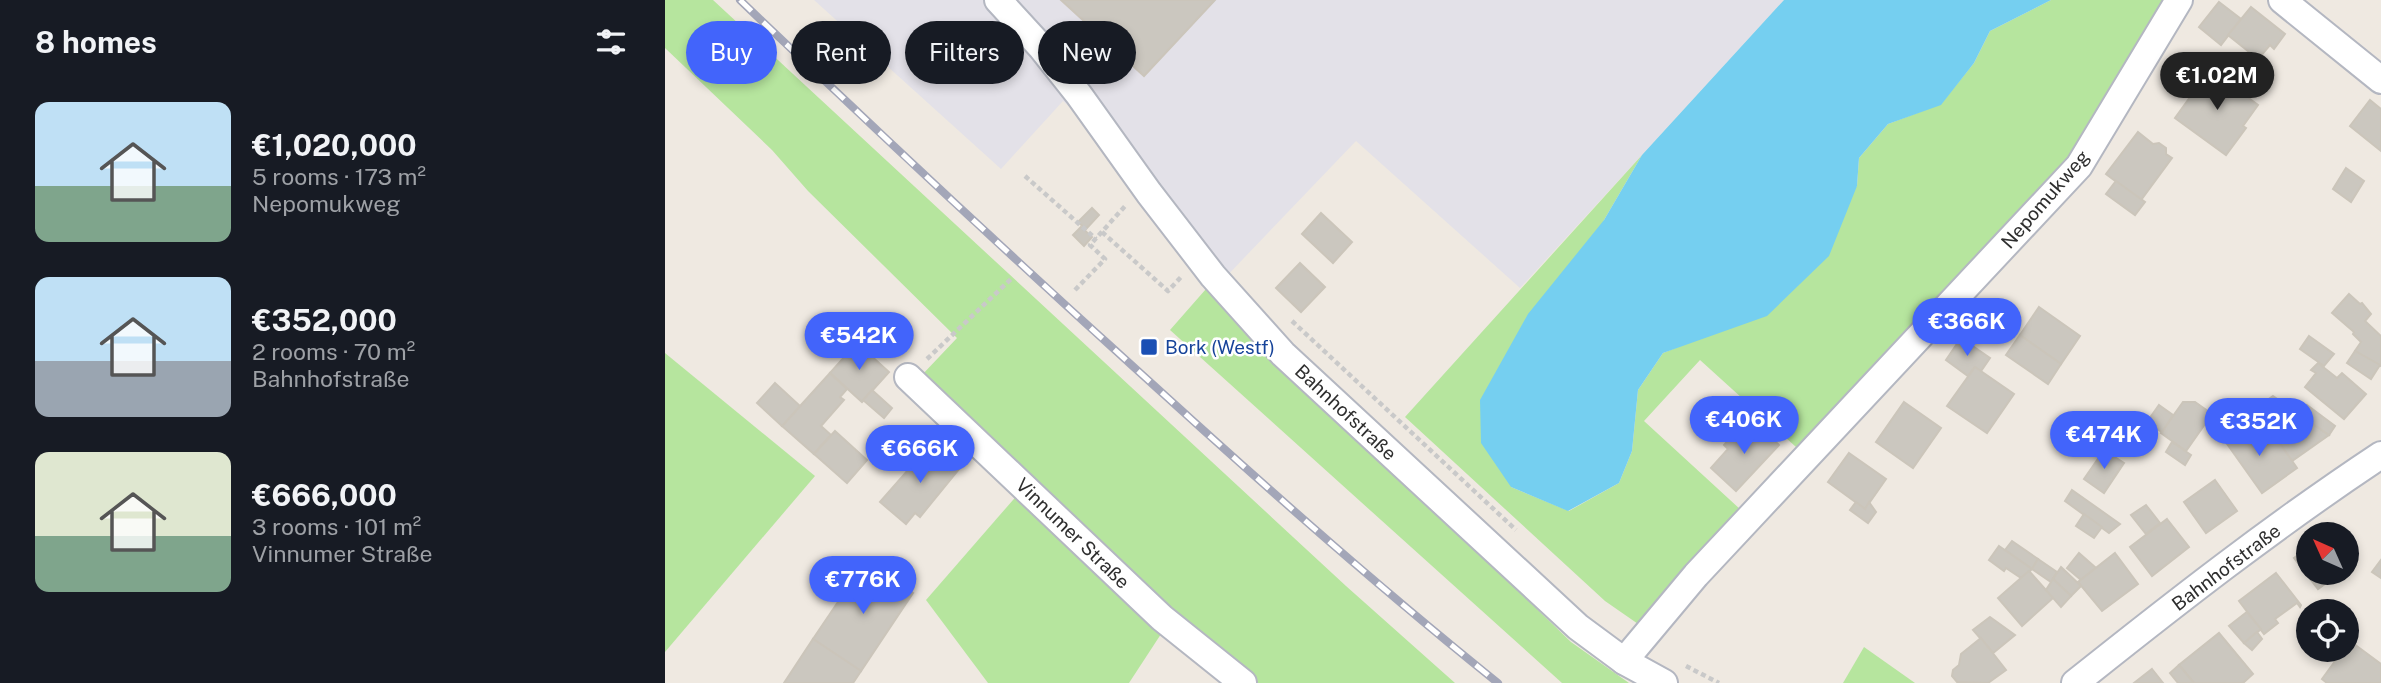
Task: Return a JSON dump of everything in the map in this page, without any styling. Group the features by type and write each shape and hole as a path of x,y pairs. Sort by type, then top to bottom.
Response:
{"street":[{"name":"Bahnhofstraße","path":"998,0 1041,47 1199,257 1283,354 1578,627 1624,661 1670,672"},
{"name":"Nepomukweg","path":"1624,661 1696,575 2079,166 2179,0"},
{"path":"2282,0 2381,80"},
{"name":"Vinnumer Straße","path":"908,377 1162,618 1243,683"},
{"name":"Bahnhofstraße","path":"2075,683 2129,639 2331,488 2381,455"}],"path":[{"path":"1025,176 1096,239"},
{"path":"1075,290 1105,259 1090,245 1144,186"},
{"path":"1102,232 1168,291 1199,257"},
{"path":"908,377 1012,278"},
{"path":"1284,314 1524,538"},
{"path":"1670,672 1719,683"}],"shaded area":[{"path":"814,0 1784,0 1520,288 1356,141 1222,281 1105,140 1063,101 1001,169 907,84 1024,84 1024,21 905,21 905,82 891,70 891,21 837,21"}],"green space":[{"path":"665,0 713,0 736,21 686,21 686,68 665,48"},
{"path":"2051,0 2169,0 2065,199 1806,456 1700,360 1644,421 1741,510 1641,626 1605,601 1405,417 1642,155 1604,220 1511,487 1569,511 1619,483 1632,451 1638,390 1663,353 1711,334 1857,186 1859,158 1888,124 1941,104 1974,63 1990,31"},
{"path":"777,59 791,72 791,84 804,84 1346,586 1455,683 1258,683 1196,637 921,376 957,338 808,191 772,150 703,84 777,84"},
{"path":"1206,289 1571,642 1629,683 1562,683 1170,330"},
{"path":"665,353 815,476 665,652"},
{"path":"1019,493 1163,631 1129,683 988,683 926,600"},
{"path":"1864,647 1915,683 1843,683"}],"water":[{"path":"1784,0 2051,0 1990,31 1974,63 1941,105 1888,124 1859,158 1857,186 1829,256 1767,316 1663,353 1638,390 1632,451 1619,483 1568,511 1511,487 1481,443 1480,400 1528,314 1604,220 1642,155"}],"building":[{"path":"1061,0 1215,0 1144,76 1136,69 1136,21 1084,21"},
{"path":"2219,2 2241,19 2221,45 2199,27"},
{"path":"2251,7 2285,34 2274,49 2270,45 2258,59 2228,35"},
{"path":"2208,68 2258,105 2243,126 2246,128 2226,155 2175,118"},
{"path":"2370,100 2381,109 2381,151 2350,126"},
{"path":"2138,132 2153,144 2159,143 2166,148 2166,154 2172,158 2141,200 2106,174"},
{"path":"2346,168 2364,181 2351,202 2333,189"},
{"path":"2116,181 2145,202 2135,215 2106,194"},
{"path":"1092,208 1099,215 1086,229 1078,222"},
{"path":"1321,213 1352,242 1333,263 1302,234"},
{"path":"1081,227 1092,237 1084,246 1073,235"},
{"path":"1300,263 1325,287 1301,312 1276,288"},
{"path":"2349,294 2371,314 2365,321 2381,336 2381,366 2355,351 2361,342 2354,332 2332,313"},
{"path":"2039,307 2080,336 2061,364 2020,335"},
{"path":"2020,335 2061,364 2048,384 2006,355"},
{"path":"2309,336 2334,354 2324,366 2300,349"},
{"path":"1961,338 1990,358 1981,371 1975,367 1968,376 1946,360"},
{"path":"857,343 889,372 862,402 830,373"},
{"path":"2355,351 2380,365 2371,379 2347,363"},
{"path":"2318,363 2337,378 2342,373 2366,394 2344,419 2305,387 2316,373 2311,370"},
{"path":"1975,367 2014,394 1987,433 1947,406"},
{"path":"830,373 847,389 840,397 844,400 821,426 831,435 814,454 782,426"},
{"path":"775,383 800,406 782,426 757,403"},
{"path":"872,390 892,408 884,418 863,400"},
{"path":"2273,396 2329,435 2292,461 2255,409"},
{"path":"1904,402 1941,428 1913,468 1876,442"},
{"path":"2183,402 2195,402 2212,414 2186,451 2161,433"},
{"path":"2159,405 2173,415 2162,432 2147,422"},
{"path":"2307,405 2335,426 2329,435 2300,415"},
{"path":"1753,421 1779,445 1736,491 1711,468 1728,449 1724,445 1732,436 1736,439"},
{"path":"2236,422 2257,452 2276,438 2297,468 2262,493 2220,434"},
{"path":"835,431 867,460 847,483 814,454"},
{"path":"2172,442 2191,455 2185,465 2166,452"},
{"path":"931,444 959,469 920,517 915,513 906,524 880,502"},
{"path":"2104,450 2124,463 2104,493 2084,479"},
{"path":"1849,453 1886,479 1865,509 1828,482"},
{"path":"2215,480 2237,511 2206,533 2184,502"},
{"path":"2072,490 2120,524 2109,533 2065,501"},
{"path":"1856,502 1865,509 1869,502 1876,512 1868,523 1850,510"},
{"path":"2146,505 2160,523 2146,534 2131,515"},
{"path":"2084,514 2102,527 2094,538 2076,526"},
{"path":"2167,519 2189,547 2152,576 2130,547"},
{"path":"2012,541 2038,559 2032,569 2005,550"},
{"path":"1999,546 2032,569 2021,578 2006,568 2004,571 1989,560"},
{"path":"2079,553 2096,568 2081,580 2067,568"},
{"path":"2115,553 2138,584 2102,611 2078,582"},
{"path":"2038,559 2057,572 2051,582 2032,569"},
{"path":"2381,560 2381,578 2372,572"},
{"path":"865,562 913,593 861,671 813,639"},
{"path":"2061,567 2081,586 2071,596 2053,579"},
{"path":"2029,571 2053,598 2022,626 1998,598"},
{"path":"2276,573 2296,599 2296,604 2275,619 2278,623 2264,634 2239,601"},
{"path":"2053,579 2071,596 2061,607 2046,590"},
{"path":"2247,612 2261,629 2244,643 2229,626"},
{"path":"1990,617 2015,635 1993,653 1973,630"},
{"path":"2257,632 2262,639 2252,650 2244,643"},
{"path":"2219,633 2253,674 2243,683 2194,683 2179,665"},
{"path":"1981,638 2006,670 1988,683 1957,682 1952,676 1953,670 1959,665 1961,654"},
{"path":"813,639 861,671 853,683 784,683"},
{"path":"2359,648 2381,664 2381,683 2327,683 2322,679 2334,662 2359,662"},
{"path":"2179,665 2192,683 2178,683 2170,673"},
{"path":"2152,669 2163,683 2134,683"}],"railway":[{"path":"740,0 973,220 1209,435 1352,561 1498,683"}],"place":[{"name":"Bork (Westf)","path":"1149,347"}]}
